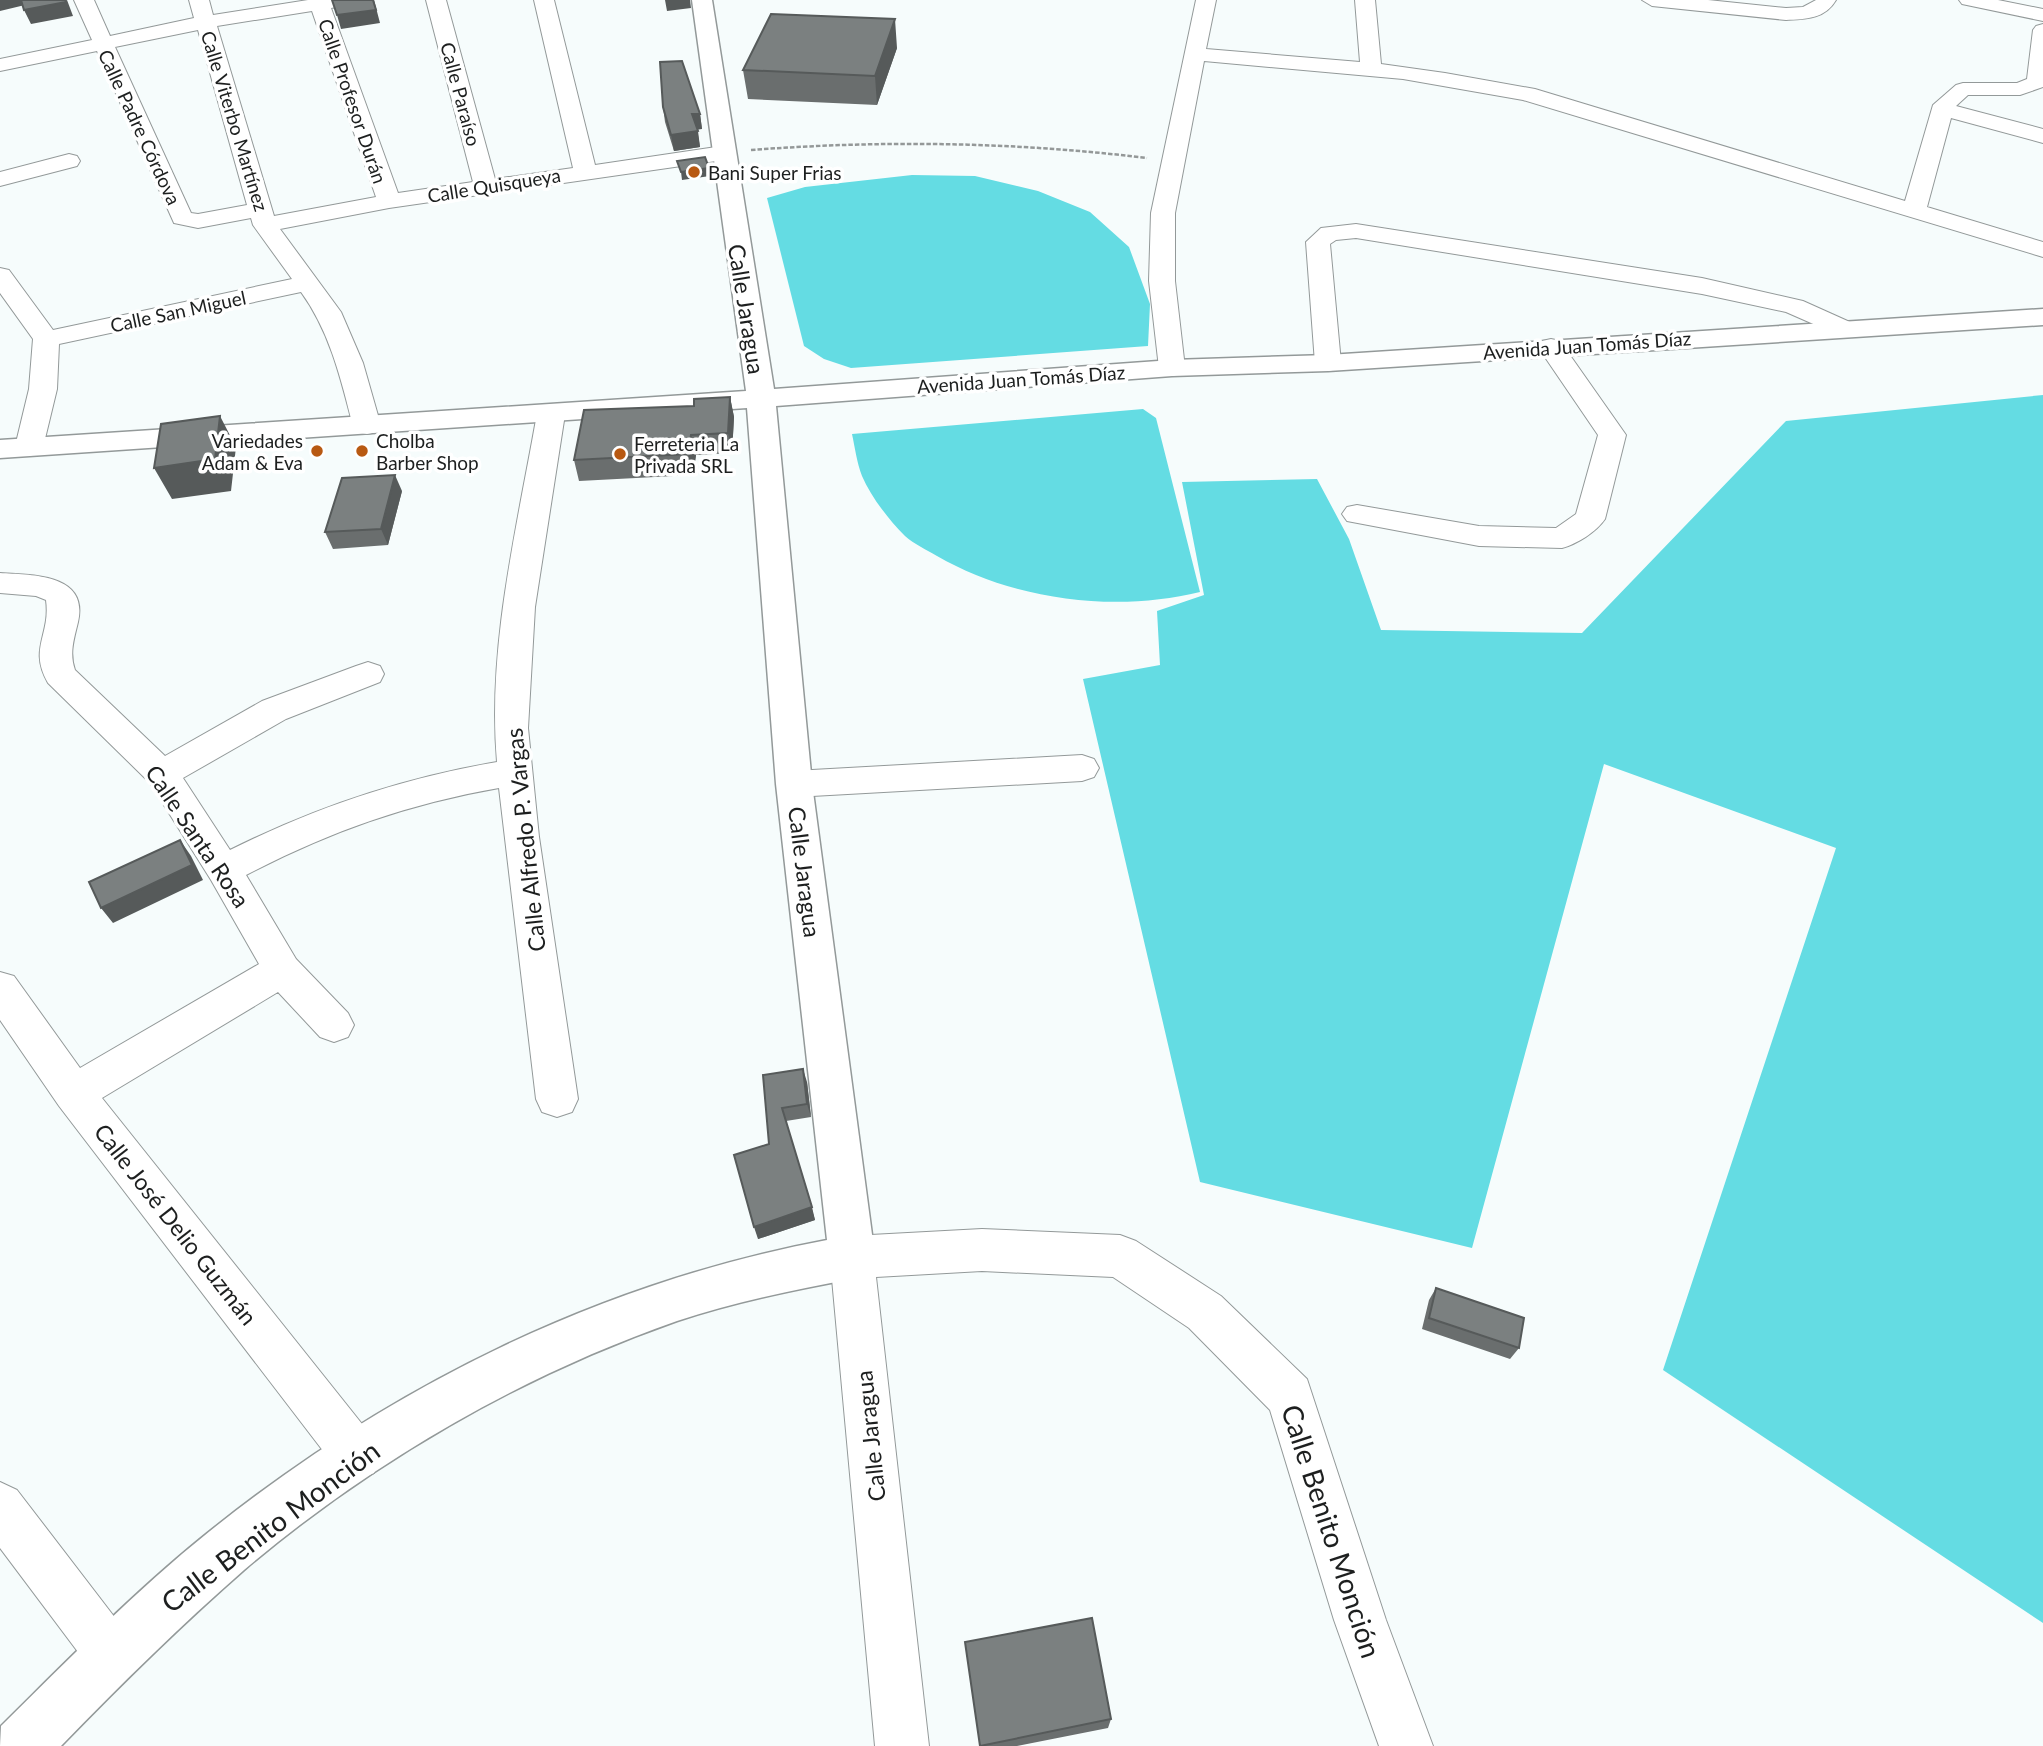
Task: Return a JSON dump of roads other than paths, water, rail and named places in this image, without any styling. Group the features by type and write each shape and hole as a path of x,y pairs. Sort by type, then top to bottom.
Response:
{"street":[{"name":"Calle Padre Córdova","path":"84,0 182,218 198,221 263,217"},
{"path":"0,65 102,42 202,11 347,0"},
{"name":"Calle Paraíso","path":"436,0 486,188"},
{"path":"544,0 584,171"},
{"name":"Calle Jaragua","path":"702,0 761,398 794,784 852,1257 902,1746"},
{"path":"1172,368 1162,281 1163,213 1206,0"},
{"path":"1365,0 1371,69"},
{"path":"1652,0 1786,14 1806,13 1822,7 1826,0"},
{"path":"1969,0 2043,15"},
{"name":"Calle Profesor Durán","path":"319,2 389,201"},
{"name":"Calle Viterbo Martínez","path":"202,11 263,217 328,313 350,363 367,426"},
{"path":"2020,89 2037,82 2043,30"},
{"path":"1195,54 1371,69 1488,85 1527,94 2043,250"},
{"path":"1914,211 1943,109 1963,89 2020,89 2043,95"},
{"path":"1943,109 2043,136"},
{"name":"Calle Quisqueya","path":"263,217 723,153"},
{"path":"0,179 69,161"},
{"path":"1328,363 1318,242 1330,233 1356,231 1702,286 1794,306 1843,328"},
{"path":"0,275 46,339 43,389 29,447"},
{"name":"Calle San Miguel","path":"46,339 309,283"},
{"name":"Avenida Juan Tomás Díaz","path":"0,449 551,414 1172,368 1328,363 2043,317"},
{"path":"1357,514 1479,536 1562,538 1590,519 1612,435 1551,347"},
{"name":"Calle Alfredo P. Vargas","path":"551,414 519,607 511,729 521,837 557,1099"},
{"name":"Calle Santa Rosa","path":"0,583 39,586 61,594 64,614 54,656 60,675 162,774 282,970 334,1025"},
{"path":"162,774 274,710 368,674"},
{"path":"794,784 1082,768"},
{"path":"223,870 291,836 367,806 442,785 515,772"},
{"path":"74,1093 282,970"},
{"name":"Calle José Delio Guzmán","path":"0,988 74,1093 357,1455"},
{"name":"Calle Benito Monción","path":"21,1746 111,1654 235,1545 357,1455 438,1405 519,1362 598,1326 678,1298 757,1276 852,1257 982,1250 1120,1256 1205,1312 1290,1396 1360,1620 1406,1746"},
{"path":"0,1507 111,1654"}],"place":[{"name":"Bani Super Frias","path":"694,172"},
{"name":"Variedades Adam & Eva","path":"317,451"},
{"name":"Cholba Barber Shop","path":"362,451"},
{"name":"Ferreteria La Privada SRL","path":"620,454"}]}
